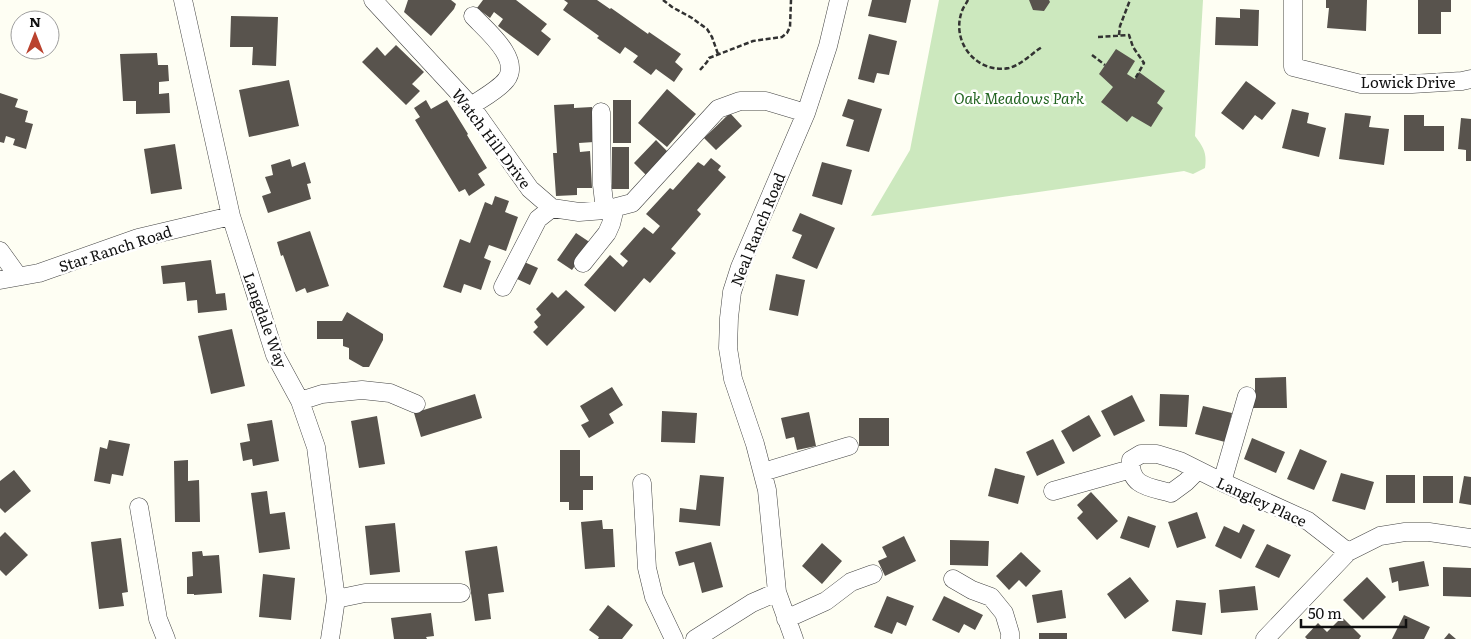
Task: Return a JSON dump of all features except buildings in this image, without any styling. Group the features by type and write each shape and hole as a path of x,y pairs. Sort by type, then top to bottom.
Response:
{"street":[{"name":"Langdale Way","path":"183,0 231,216 275,355 300,401 316,447 336,599 330,639"},
{"name":"Watch Hill Drive","path":"373,0 471,106 530,189 552,208"},
{"name":"Neal Ranch Road","path":"794,639 777,592 767,490 763,472 732,371 728,348 729,318 732,292 740,267 806,113 828,46 839,0"},
{"name":"Lowick Drive","path":"1293,0 1293,68 1361,84 1412,84 1471,79"},
{"path":"471,106 501,85 507,79 510,70 509,60 502,48 473,16"},
{"path":"502,287 538,219 552,208 579,212 610,209 632,203 718,110 740,101 766,101 806,113"},
{"path":"583,264 607,233 611,224 610,209 602,185 601,112"},
{"name":"Star Ranch Road","path":"0,280 39,273 138,238 231,216"},
{"path":"0,251 18,276"},
{"path":"300,401 322,394 362,390 390,393 416,404"},
{"path":"1222,482 1248,396"},
{"path":"763,472 849,446"},
{"name":"Langley Place","path":"1130,469 1131,460 1141,454 1157,454 1180,461 1308,521 1348,552"},
{"path":"1053,491 1130,469 1133,477 1144,486 1171,493 1198,470"},
{"path":"642,483 647,568 654,597 674,639"},
{"path":"139,507 158,619 166,639"},
{"path":"1265,639 1348,552 1380,536 1405,532 1429,532 1471,538"},
{"path":"786,619 826,601 851,582 873,574"},
{"path":"953,579 972,590 991,596 1004,613 1010,639"},
{"path":"695,639 752,603 777,592"},
{"path":"336,599 364,593 461,593"}],"path":[{"path":"663,0 707,29 718,54"},
{"path":"700,70 709,58 718,54 760,39 782,37 790,27 791,0"},
{"path":"968,0 961,13 959,24 961,38 973,60 997,69 1009,68 1019,65 1042,48"},
{"path":"1118,35 1130,0"},
{"path":"1098,37 1129,35 1133,47 1144,63 1135,79"},
{"path":"1092,55 1105,65"}],"green space":[{"name":"Oak Meadows Park","path":"939,0 1203,0 1195,136 1204,151 1206,158 1205,168 1193,174 1184,171 871,216 910,150"}]}
